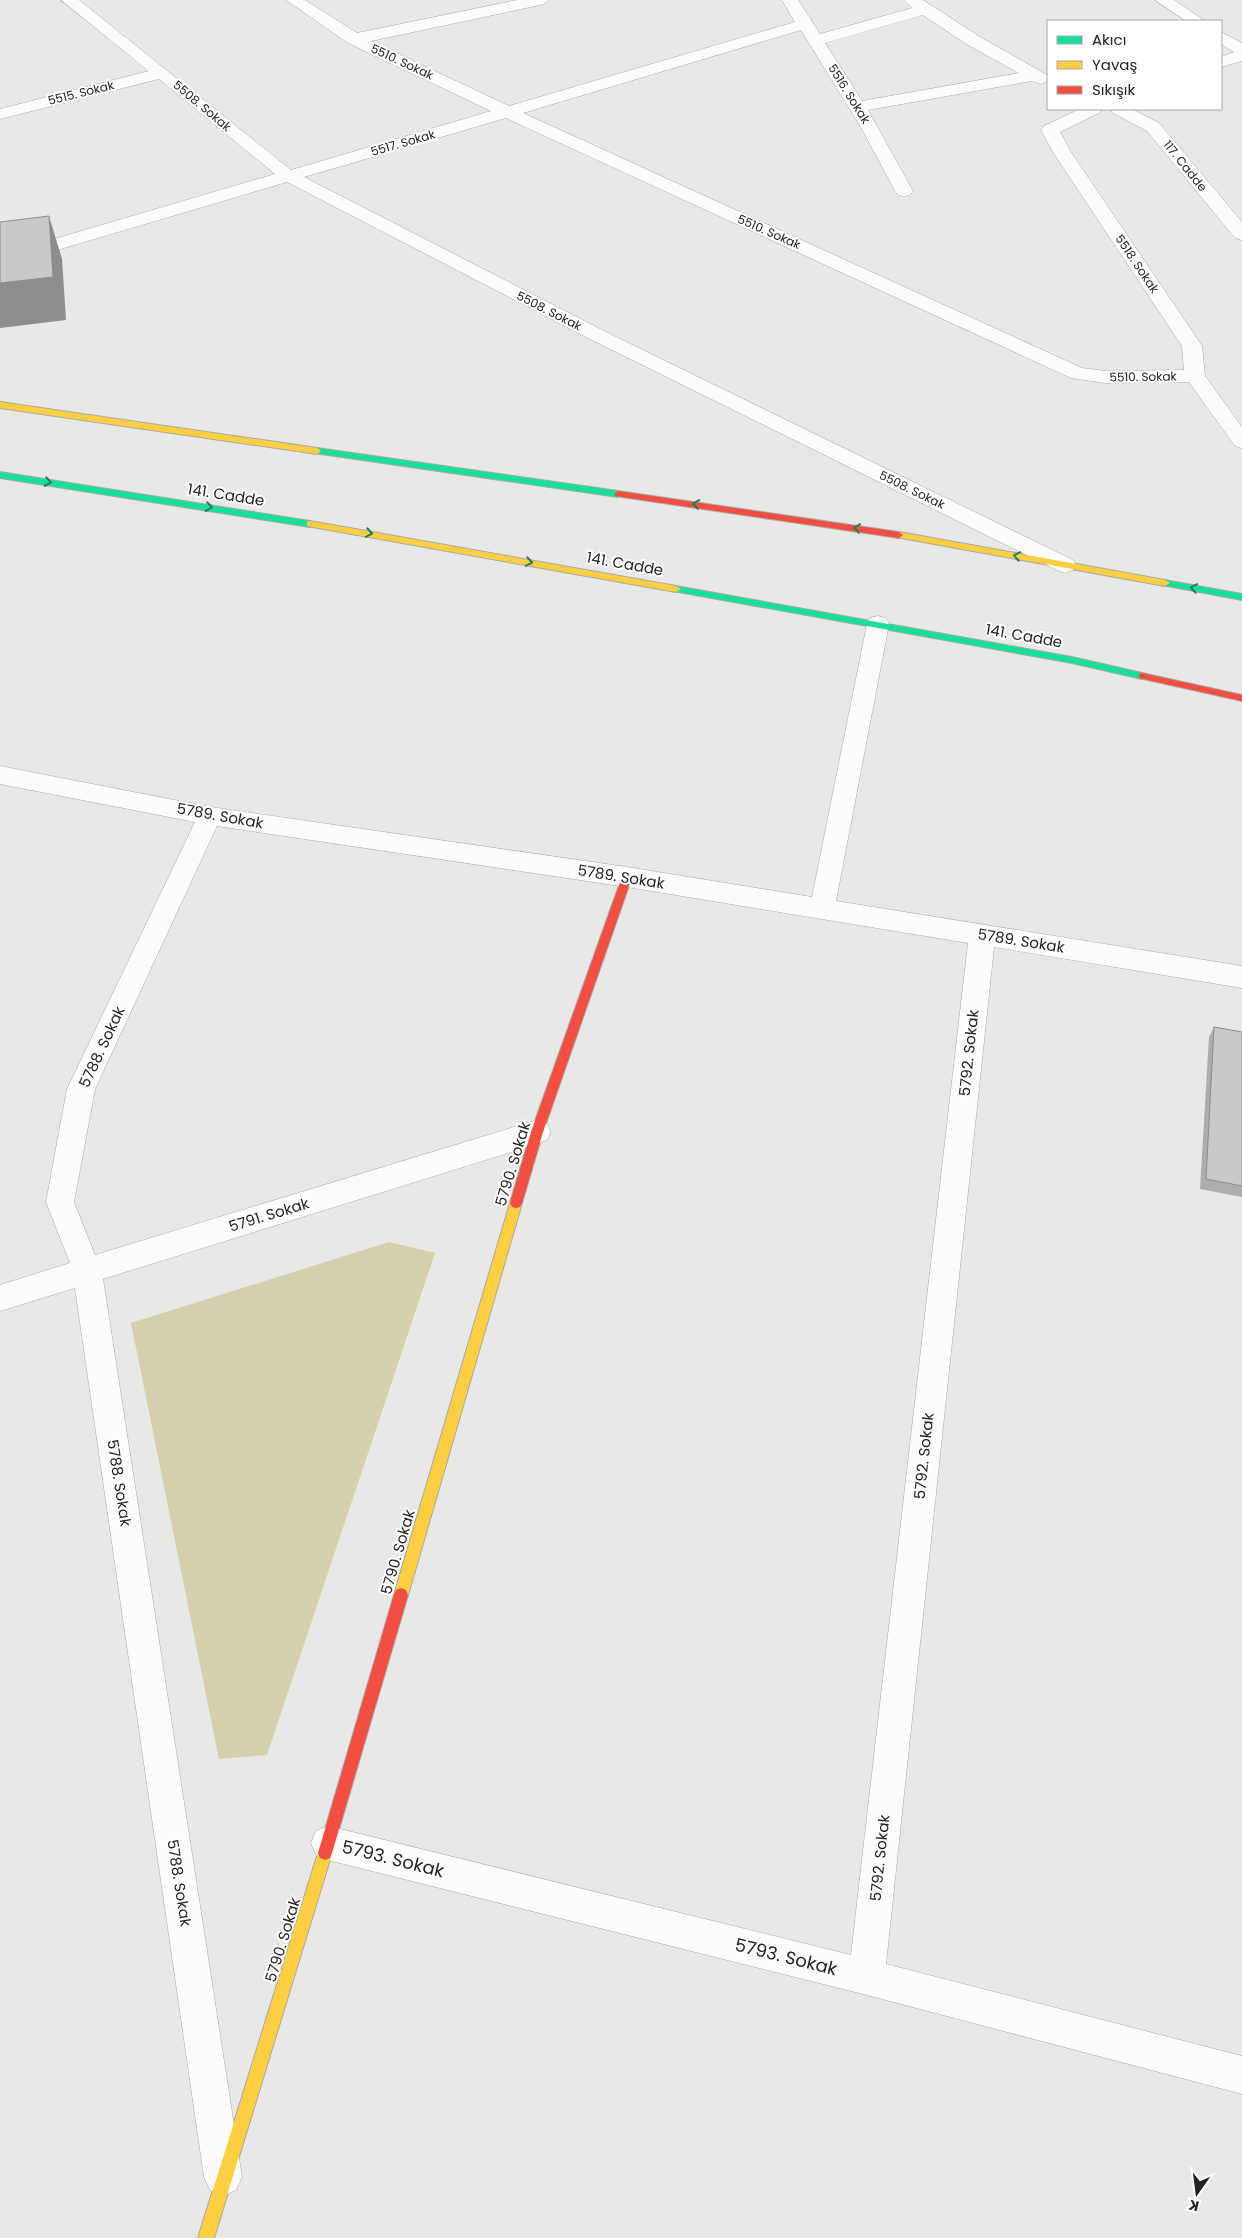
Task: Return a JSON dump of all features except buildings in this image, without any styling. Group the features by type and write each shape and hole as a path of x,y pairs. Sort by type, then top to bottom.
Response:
{"street":[{"name":"5508. Sokak","path":"69,0 288,176 599,336 1065,565"},
{"name":"5510. Sokak","path":"294,0 354,40 510,112 586,150 1016,344 1078,374 1105,377 1195,376"},
{"path":"354,40 540,0"},
{"name":"5516. Sokak","path":"790,0 872,131 904,191"},
{"path":"1164,0 1195,20"},
{"path":"815,41 919,4 974,41 1041,79"},
{"name":"5517. Sokak","path":"0,260 805,24"},
{"path":"1222,38 1242,50"},
{"path":"1222,62 1242,55"},
{"name":"5515. Sokak","path":"0,114 162,73"},
{"path":"857,107 1041,79"},
{"name":"5518. Sokak","path":"1091,110 1050,130 1062,152 1192,346 1195,376 1226,422 1242,441"},
{"name":"117. Cadde","path":"1121,110 1153,126 1242,234"},
{"path":"0,405 927,539 1242,597"},
{"name":"141. Cadde","path":"0,475 350,530 878,624 1072,660 1242,698"},
{"path":"822,909 878,624"},
{"name":"5789. Sokak","path":"0,774 210,816 627,878 1242,977"},
{"name":"5788. Sokak","path":"210,816 81,1089 60,1202 87,1271 224,2181"},
{"name":"5790. Sokak","path":"206,2238 328,1843 537,1132 627,878"},
{"name":"5792. Sokak","path":"866,1976 982,935"},
{"name":"5791. Sokak","path":"0,1298 537,1132"},
{"name":"5793. Sokak","path":"328,1843 866,1976 1242,2075"}],"shaded area":[{"path":"389,1242 435,1253 267,1755 219,1759 131,1323"}],"traffic: fast":[{"path":"317,451 618,494"},
{"path":"0,475 310,524"},
{"path":"1165,583 1242,597"},
{"path":"676,589 1072,660 1142,676"}],"traffic: slow":[{"path":"0,405 317,451"},
{"path":"310,524 676,589"},
{"path":"899,535 1165,583"},
{"path":"401,1595 516,1203"},
{"path":"206,2238 325,1853"}],"traffic: jam":[{"path":"618,494 899,535"},
{"path":"1142,676 1242,698"},
{"path":"516,1203 537,1132 627,877"},
{"path":"325,1853 401,1595"}]}
